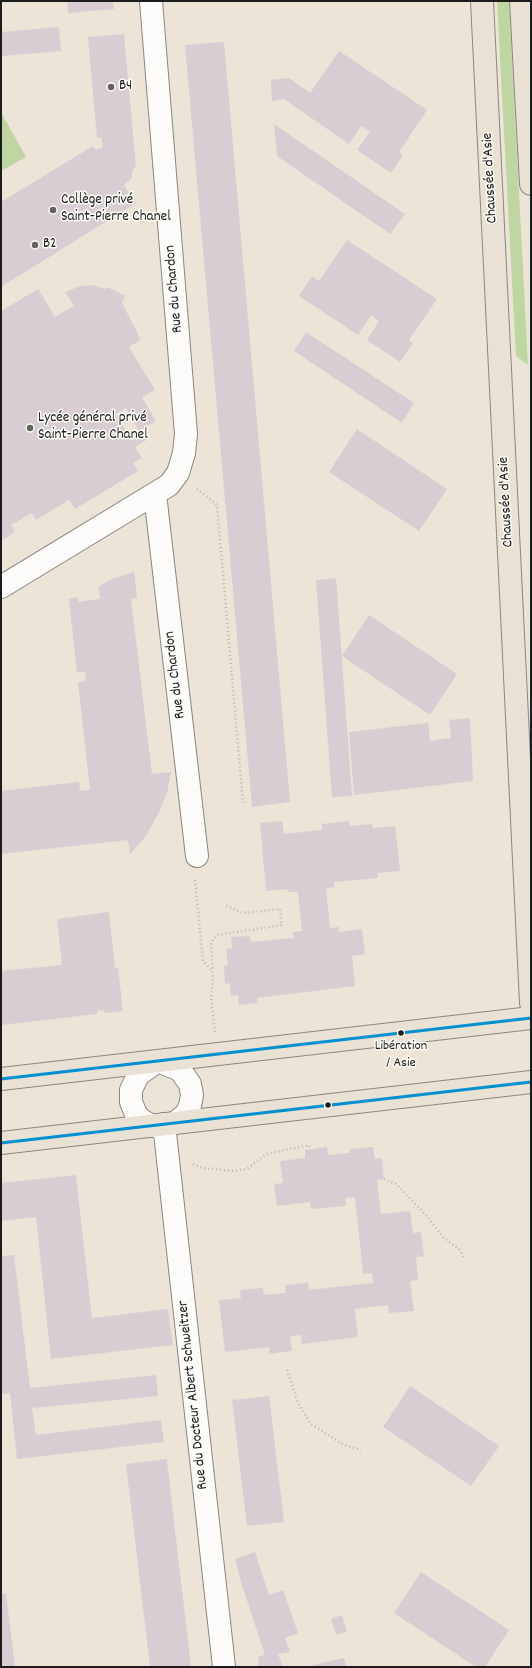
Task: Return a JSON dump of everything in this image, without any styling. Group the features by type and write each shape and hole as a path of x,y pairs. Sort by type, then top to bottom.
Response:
{"main road":[{"name":"Chaussée d'Asie","path":"482,1 531,1003"},
{"path":"521,1 531,184"},
{"path":"1,1079 531,1018"},
{"path":"1,1143 531,1082"}],"street":[{"name":"Rue du Chardon","path":"1,587 169,485 178,473 184,453 186,434 151,1"},
{"name":"Rue du Chardon","path":"155,494 197,856"},
{"path":"158,1061 180,1070 190,1084 192,1095 190,1106 186,1114 164,1124 140,1119 131,1102 131,1090 138,1075 158,1061"},
{"name":"Rue du Docteur Albert Schweitzer","path":"164,1124 224,1667"}],"path":[{"path":"196,488 217,505 243,804"},
{"path":"197,856 194,878 203,961 212,970"},
{"path":"215,1036 211,998 213,982 211,942 217,935 282,925 280,909 243,913 225,905"},
{"path":"188,1163 203,1168 232,1171 247,1169 266,1154 309,1145 310,1149"},
{"path":"384,1179 396,1184 424,1213 443,1237 460,1250 464,1258"},
{"path":"287,1370 298,1403 311,1424 344,1445 361,1450"}],"green space":[{"path":"497,1 509,1 528,365 516,356"},
{"path":"1,112 26,157 1,171"}],"building":[{"path":"67,1 113,1 114,9 68,13"},
{"path":"59,27 61,51 1,56 1,32"},
{"name":"B2","path":"124,34 136,166 132,171 132,178 124,185 136,203 1,287 1,202 93,146 96,150 103,147 101,137 97,138 88,37"},
{"path":"224,42 290,802 252,807 185,45"},
{"path":"339,51 427,110 399,152 403,155 391,173 357,150 370,132 361,126 349,144 284,99 272,101 271,80 289,78 310,93"},
{"path":"274,124 405,214 390,234 277,156"},
{"path":"347,240 437,299 409,340 413,343 400,362 367,340 379,321 371,315 358,335 299,296 312,276 319,281"},
{"path":"93,285 105,289 108,287 125,296 122,303 141,340 129,347 155,390 142,397 156,421 139,431 126,408 116,414 131,440 144,432 148,439 135,447 142,458 133,463 138,471 75,509 69,500 36,520 32,513 11,525 15,532 1,541 1,311 38,289 55,317 74,306 65,292 81,286"},
{"path":"306,332 414,403 402,423 294,351"},
{"path":"357,429 447,489 419,531 329,472"},
{"path":"134,572 137,598 131,599 152,774 171,772 167,793 159,812 146,836 130,854 128,840 1,854 1,791 79,782 80,791 90,790 78,682 86,681 85,672 77,672 69,599 78,597 79,602 100,599 99,587 109,580"},
{"path":"336,578 352,796 332,797 316,580"},
{"path":"369,615 457,674 430,715 342,656"},
{"path":"470,718 473,781 354,795 349,732 428,723 430,741 451,738 449,720"},
{"path":"282,821 284,834 322,830 322,824 349,821 350,826 372,824 373,828 395,826 400,871 377,873 378,878 334,882 335,887 326,888 330,928 339,927 339,932 362,929 365,954 352,956 355,986 257,998 258,1003 239,1005 238,995 231,996 230,983 225,984 224,965 228,965 226,949 232,948 231,937 250,936 251,942 294,938 293,932 302,931 298,892 289,892 288,889 266,891 260,823"},
{"path":"109,912 115,968 118,968 123,1011 104,1013 104,1010 97,1011 97,1014 1,1025 1,971 62,965 57,919"},
{"path":"327,1147 328,1155 350,1153 350,1149 373,1147 375,1159 382,1158 384,1179 377,1180 381,1214 410,1211 413,1233 421,1232 424,1256 416,1257 418,1280 410,1281 414,1311 389,1313 388,1305 355,1309 358,1337 302,1344 301,1335 290,1336 292,1351 269,1354 269,1347 225,1352 219,1300 241,1298 240,1290 263,1288 264,1295 286,1293 285,1285 308,1283 309,1290 373,1283 372,1273 363,1274 355,1197 345,1198 346,1206 311,1209 310,1202 277,1206 274,1184 283,1183 280,1161 305,1158 305,1150"},
{"path":"76,1175 92,1318 168,1309 173,1345 51,1359 36,1217 1,1221 1,1183"},
{"path":"14,1255 30,1388 156,1375 158,1396 32,1408 36,1435 161,1420 164,1442 17,1459 10,1393 1,1394 1,1256"},
{"path":"410,1386 499,1446 471,1486 383,1427"},
{"path":"269,1396 284,1522 247,1526 232,1400"},
{"path":"167,1459 191,1667 150,1667 126,1464"},
{"path":"255,1552 269,1595 283,1590 298,1633 285,1638 290,1652 278,1654 283,1667 259,1667 258,1657 265,1655 235,1559"},
{"path":"421,1572 509,1630 485,1667 476,1667 394,1613"},
{"path":"6,1593 15,1667 1,1667 1,1594"},
{"path":"342,1615 347,1631 336,1635 331,1619"},
{"path":"344,1658 346,1667 309,1667 309,1666"}],"transit line":[{"path":"1,1079 531,1018"},
{"path":"1,1143 531,1082"}],"place":[{"name":"B4","path":"111,87"},
{"name":"Collège privé Saint-Pierre Chanel","path":"53,210"},
{"name":"B2","path":"35,245"},
{"name":"Lycée général privé Saint-Pierre Chanel","path":"30,428"},
{"name":"Libération / Asie","path":"401,1033"}]}
